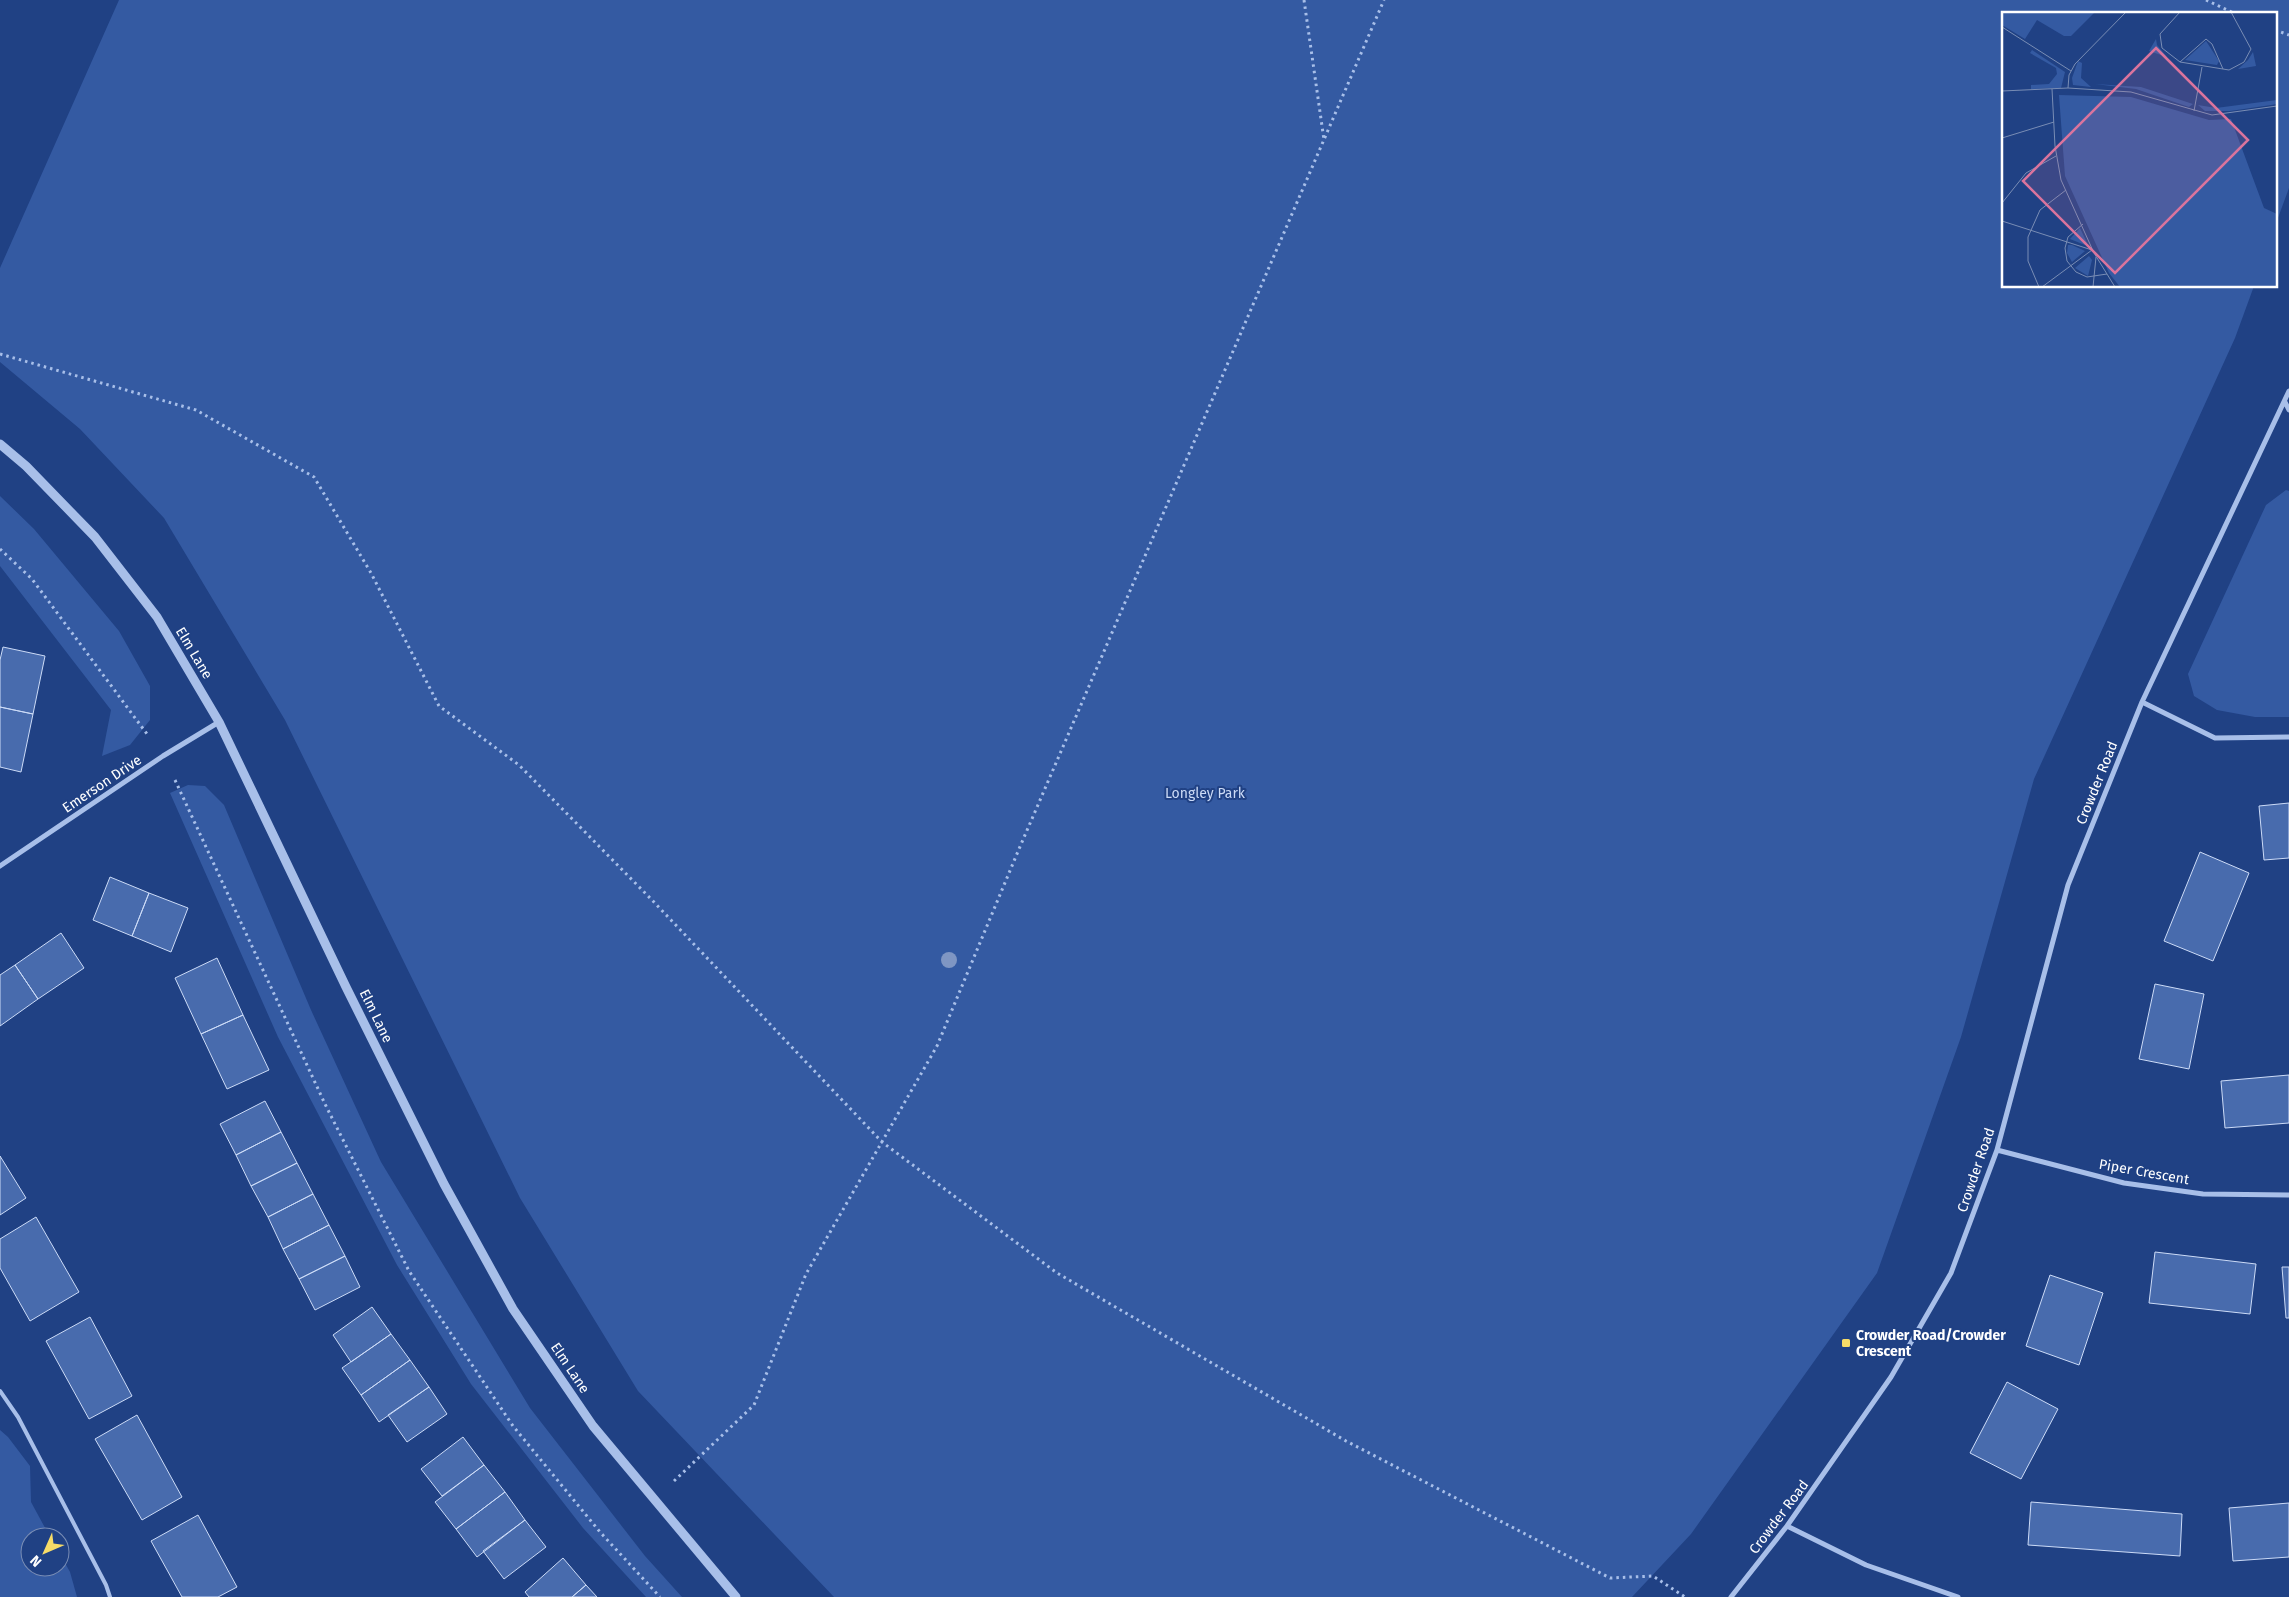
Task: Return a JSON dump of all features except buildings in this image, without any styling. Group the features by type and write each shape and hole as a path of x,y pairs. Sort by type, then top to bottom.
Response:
{"street":[{"name":"Crowder Road","path":"1731,1597 1788,1526 1892,1377 1951,1273 1997,1150 2068,885 2142,702 2287,402 2289,391"},
{"path":"2287,402 2289,410"},
{"name":"Elm Lane","path":"0,444 26,466 95,537 157,617 219,722 346,987 431,1158 512,1309 592,1426 736,1597"},
{"path":"2142,702 2215,738 2289,736"},
{"name":"Emerson Drive","path":"0,866 163,756 219,722"},
{"name":"Piper Crescent","path":"1997,1150 2124,1183 2203,1194 2289,1195"},
{"path":"1788,1526 1866,1565 1958,1597"}],"lane":[{"path":"0,1391 22,1426 106,1585 110,1597"}],"path":[{"path":"1304,0 1324,140"},
{"path":"654,1500 754,1406 806,1274 937,1046 1019,849 1384,0"},
{"path":"2206,0 2232,12"},
{"path":"2276,30 2289,35"},
{"path":"0,354 196,410 314,477 371,573 439,706 519,765 664,913 882,1142 1057,1273 1346,1440 1610,1578 1653,1576 1685,1597"},
{"path":"0,549 32,579 163,756 325,1104 409,1271 513,1426 600,1532 660,1597"}],"green space":[{"name":"Longley Park","path":"119,0 2289,0 2289,188 2276,223 2276,12 2002,12 2002,288 2253,288 2235,338 2034,779 1961,1037 1877,1273 1691,1534 1632,1597 834,1597 638,1391 520,1198 285,720 164,518 80,429 0,362 0,268"},
{"path":"2286,490 2289,491 2289,717 2255,717 2217,710 2194,696 2188,674 2266,505"},
{"path":"0,496 34,529 119,631 150,686 150,720 130,745 102,756 111,710 0,566"},
{"path":"188,785 205,786 224,805 311,1010 381,1162 530,1408 645,1556 682,1597 646,1597 583,1528 471,1384 397,1265 278,1037 170,793"},
{"path":"0,1430 8,1437 30,1466 31,1502 45,1527 20,1527 20,1577 70,1577 70,1572 77,1597 0,1597"}],"place":[{"name":"Crowder Road/Crowder Crescent","path":"1846,1343"}]}
